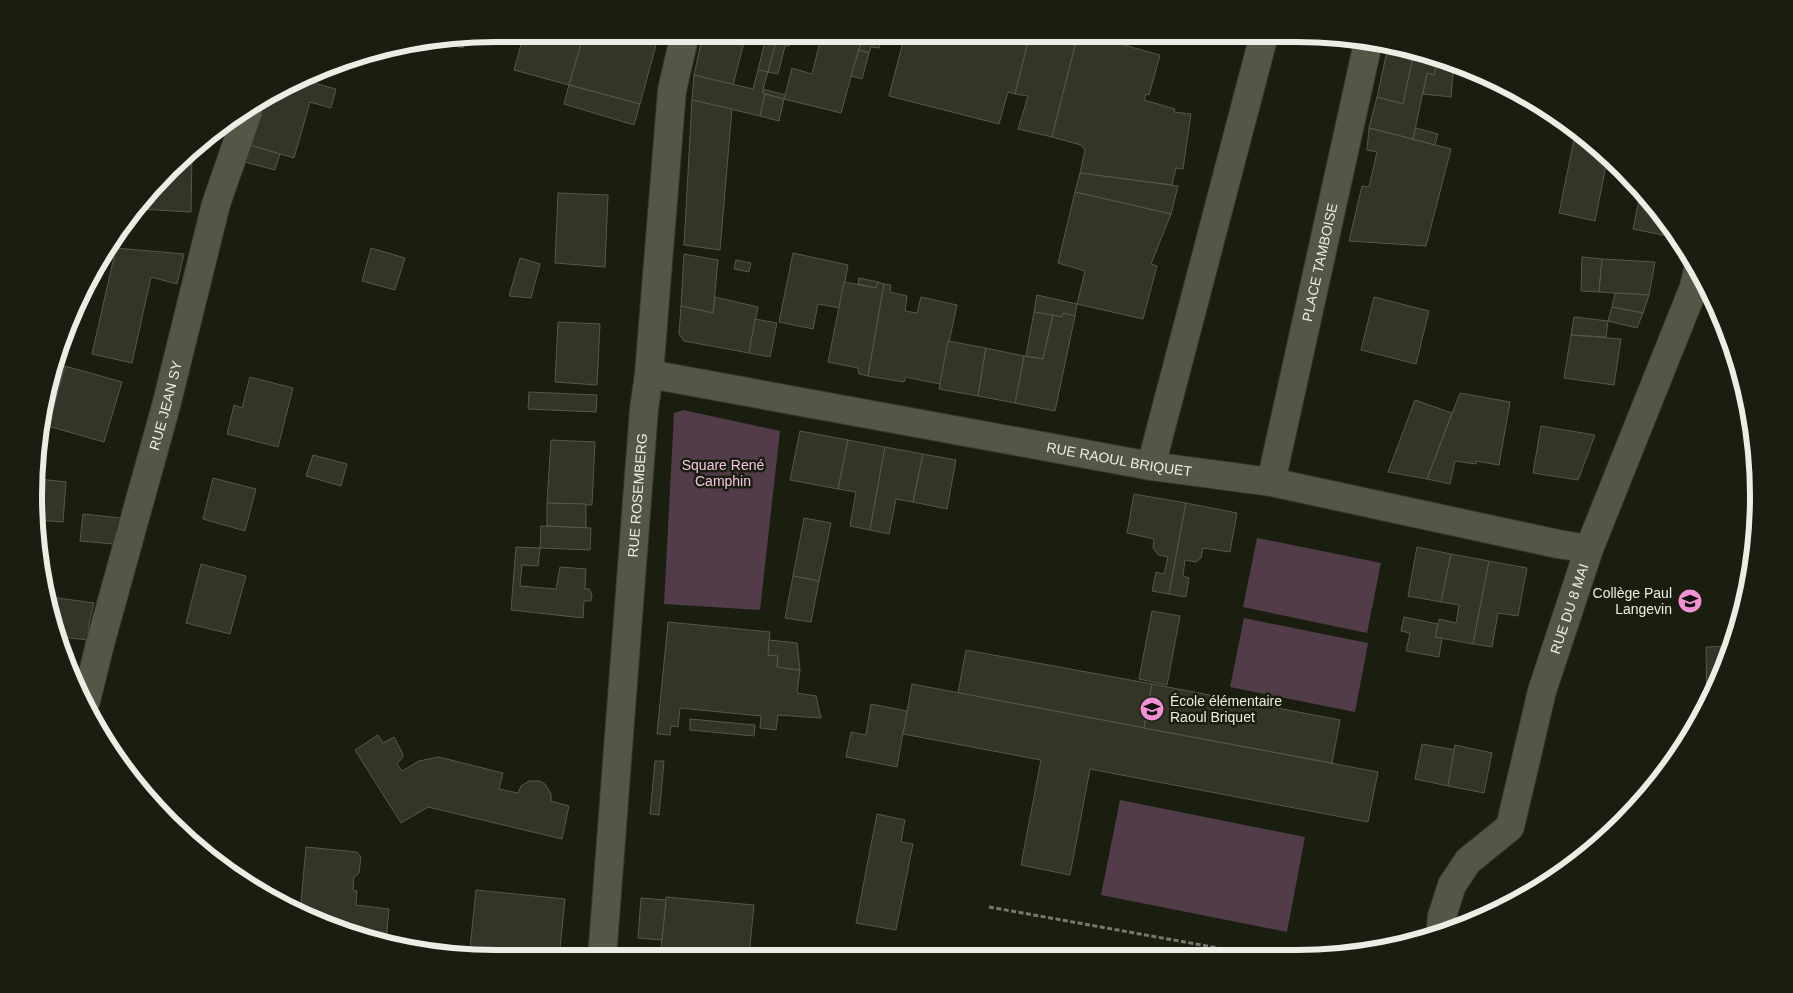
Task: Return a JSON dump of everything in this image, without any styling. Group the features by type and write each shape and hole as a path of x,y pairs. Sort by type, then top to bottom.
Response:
{"street":[{"name":"RUE ROSEMBERG","path":"603,950 644,409 649,374 672,90 683,42"},
{"path":"1151,466 1262,42"},
{"name":"PLACE TAMBOISE","path":"1271,482 1367,48"},
{"name":"RUE JEAN SY","path":"88,694 166,406 216,204 246,118"},
{"name":"RUE DU 8 MAI","path":"1441,926 1442,916 1452,885 1468,861 1510,827 1542,691 1589,549 1696,280"},
{"name":"RUE RAOUL BRIQUET","path":"649,374 1151,466 1271,482 1589,549"}],"path":[{"path":"989,907 1230,950"}],"green space":[{"name":"Square René Camphin","path":"683,410 780,431 760,610 664,604 674,413"},
{"path":"1257,538 1381,563 1367,633 1243,607"},
{"path":"1244,618 1368,643 1355,712 1230,687"},
{"path":"1120,800 1305,837 1287,932 1101,895"}],"building":[{"path":"522,42 582,42 569,85 514,70"},
{"path":"582,42 657,42 640,104 569,85"},
{"path":"701,42 744,42 733,85 694,75"},
{"path":"765,42 776,42 768,72 758,70"},
{"path":"776,42 790,42 789,46 785,46 778,74 768,72"},
{"path":"820,42 861,42 841,113 784,99 792,68 812,74"},
{"path":"861,42 881,42 879,48 871,47 869,53 859,50"},
{"path":"903,42 1028,42 1015,94 1008,92 999,124 889,96"},
{"path":"1028,42 1076,42 1052,137 1018,129 1028,96 1015,94"},
{"path":"1076,42 1113,42 1160,55 1149,95 1146,94 1144,100 1175,109 1174,112 1191,114 1183,169 1176,168 1172,185 1080,173 1085,150 1081,145 1052,137"},
{"path":"465,43 463,48 449,45"},
{"path":"859,50 869,53 862,79 851,76"},
{"path":"1387,51 1413,58 1403,104 1377,97"},
{"path":"1413,58 1437,65 1434,75 1427,73 1413,139 1369,128 1377,97 1403,104"},
{"path":"1437,65 1453,71 1451,97 1423,94 1427,73 1434,75"},
{"path":"758,70 768,72 763,89 765,94 760,116 692,100 694,75 753,89"},
{"path":"311,82 336,89 331,108 310,102 294,158 249,145 258,110 261,108 265,109 269,103"},
{"path":"569,85 640,104 634,125 564,104"},
{"path":"763,89 785,95 784,99 763,93"},
{"path":"765,94 784,99 779,121 760,116"},
{"path":"692,100 732,109 720,250 684,245"},
{"path":"1369,128 1451,149 1426,246 1349,241 1362,186 1369,187 1377,152 1367,150"},
{"path":"1416,128 1438,134 1435,145 1413,139"},
{"path":"1575,137 1606,164 1595,221 1559,213"},
{"path":"249,145 280,154 275,170 245,162"},
{"path":"192,160 191,212 145,209 175,175"},
{"path":"1080,173 1178,186 1171,214 1075,192"},
{"path":"1075,192 1171,214 1151,264 1157,266 1143,319 1077,304 1085,271 1058,263"},
{"path":"558,193 608,195 605,267 555,263"},
{"path":"1639,199 1668,236 1668,236 1633,229"},
{"path":"116,248 184,254 177,284 151,277 132,363 92,354"},
{"path":"371,248 405,258 395,290 362,281"},
{"path":"793,253 848,265 840,308 818,304 813,329 779,322"},
{"path":"684,254 718,260 713,313 681,306"},
{"path":"1582,257 1602,259 1599,292 1581,291"},
{"path":"520,258 540,264 531,298 509,296"},
{"path":"1602,259 1655,262 1649,295 1599,292"},
{"path":"736,260 751,263 749,272 734,269"},
{"path":"859,278 878,282 876,288 858,284"},
{"path":"844,282 876,288 878,282 884,284 868,376 859,374 858,368 828,362"},
{"path":"884,284 891,285 890,292 907,296 905,311 917,313 921,297 957,305 940,384 906,377 904,382 868,376"},
{"path":"1615,293 1649,295 1643,313 1612,307"},
{"path":"1037,295 1077,304 1075,316 1063,313 1062,317 1034,312"},
{"path":"715,297 758,307 749,353 684,341 679,334 681,306 713,313"},
{"path":"1374,297 1429,311 1416,364 1361,350"},
{"path":"1612,307 1643,313 1637,328 1608,321"},
{"path":"1034,312 1053,315 1043,359 1026,356"},
{"path":"1063,313 1075,316 1055,411 1015,403 1024,356 1043,359 1053,315 1062,317"},
{"path":"1574,317 1608,321 1606,337 1571,335"},
{"path":"755,319 777,323 770,357 749,353"},
{"path":"558,322 600,324 597,385 555,382"},
{"path":"1571,335 1621,339 1614,385 1564,378"},
{"path":"948,341 986,348 978,396 939,389"},
{"path":"986,348 1024,356 1015,403 978,396"},
{"path":"65,366 122,382 104,442 48,426"},
{"path":"250,377 293,388 278,447 227,434 234,405 242,408"},
{"path":"55,390 58,391 47,430"},
{"path":"529,392 597,395 596,412 528,409"},
{"path":"1460,393 1510,402 1499,465 1476,461 1476,464 1455,461 1450,484 1427,479"},
{"path":"1415,400 1452,413 1427,479 1388,472"},
{"path":"1541,426 1595,435 1578,480 1533,473"},
{"path":"800,431 848,440 838,489 790,480"},
{"path":"551,440 595,442 592,505 547,503"},
{"path":"848,440 885,447 870,530 850,526 856,492 838,489"},
{"path":"885,447 923,454 913,502 896,499 889,534 870,530"},
{"path":"923,454 956,460 947,509 913,502"},
{"path":"313,455 347,464 341,486 306,476"},
{"path":"213,478 256,489 245,531 203,519"},
{"path":"43,479 66,482 63,522 43,521"},
{"path":"1134,494 1186,503 1169,594 1152,591 1156,572 1164,574 1168,557 1158,555 1153,548 1154,539 1127,533"},
{"path":"547,503 586,504 586,528 547,526"},
{"path":"1186,503 1237,513 1230,552 1203,548 1201,558 1196,562 1185,560 1183,576 1189,578 1186,597 1169,594"},
{"path":"83,514 121,518 114,544 80,541"},
{"path":"804,518 831,523 819,581 793,576"},
{"path":"541,526 591,528 590,550 540,548"},
{"path":"516,547 540,548 538,566 522,565 520,586 556,589 560,567 586,569 585,589 589,589 592,595 591,601 584,601 583,618 511,610"},
{"path":"1417,547 1451,554 1441,602 1408,596"},
{"path":"1451,554 1489,561 1473,644 1435,637 1439,619 1456,623 1459,605 1441,602"},
{"path":"1489,561 1527,568 1518,616 1498,613 1492,647 1473,644"},
{"path":"201,564 246,576 230,634 186,623"},
{"path":"793,576 819,581 811,622 785,618"},
{"path":"54,597 94,603 89,623 88,640 66,638"},
{"path":"1152,611 1180,616 1167,685 1139,679"},
{"path":"1404,617 1438,624 1435,637 1442,638 1439,657 1406,651 1410,633 1401,631"},
{"path":"668,622 770,632 768,655 778,656 777,667 800,670 797,693 816,696 821,718 778,715 776,730 760,728 761,716 680,708 678,727 671,726 670,735 657,734"},
{"path":"769,640 797,643 800,670 777,667 778,656 768,655"},
{"path":"1724,646 1707,691 1706,647"},
{"path":"966,650 1152,684 1144,728 958,693"},
{"path":"912,684 1378,772 1368,822 1090,769 1070,875 1021,865 1041,760 903,734"},
{"path":"1152,684 1340,720 1332,763 1144,728"},
{"path":"871,704 907,711 897,767 846,757 851,732 866,735"},
{"path":"690,719 755,725 754,736 690,730"},
{"path":"378,735 383,743 394,737 402,752 403,757 397,764 402,771 419,761 439,757 503,773 499,789 518,793 521,786 529,781 539,781 545,784 551,794 551,801 569,806 562,839 428,807 401,823 355,750"},
{"path":"1422,744 1455,750 1448,786 1415,779"},
{"path":"1455,745 1492,753 1484,793 1448,786"},
{"path":"655,761 664,761 659,815 650,814"},
{"path":"877,814 905,820 901,842 913,844 896,930 856,923"},
{"path":"306,847 357,852 361,857 359,873 354,877 353,890 357,891 356,905 389,909 386,937 323,916 301,906"},
{"path":"476,890 565,899 560,950 470,950"},
{"path":"666,897 754,905 750,950 683,950 661,948"},
{"path":"641,898 666,900 662,940 638,938"}],"place":[{"name":"Collège Paul Langevin","path":"1690,601"},
{"name":"École élémentaire Raoul Briquet","path":"1152,709"}]}
